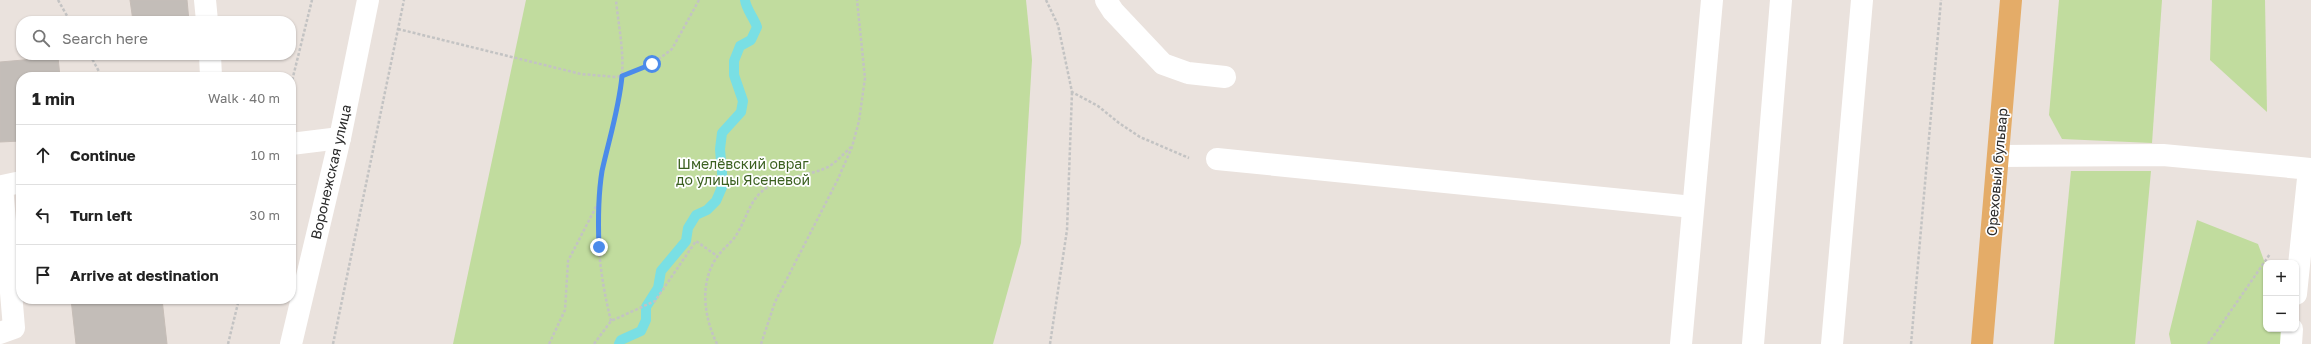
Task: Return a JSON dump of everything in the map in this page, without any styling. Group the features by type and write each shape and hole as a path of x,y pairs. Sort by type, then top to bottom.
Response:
{"main road":[{"name":"Ореховый бульвар","path":"1982,344 2011,0"}],"street":[{"path":"205,0 207,16"},
{"name":"Воронежская улица","path":"291,344 340,138 368,0"},
{"path":"1106,0 1113,11 1163,64 1188,73 1225,77"},
{"path":"1681,344 1712,0"},
{"path":"1753,344 1781,0"},
{"path":"1832,344 1862,0"},
{"path":"210,60 211,72"},
{"path":"296,143 340,138"},
{"path":"1998,156 2163,155 2310,169 2299,267"},
{"path":"1217,159 1693,207"},
{"path":"0,333 14,328 8,184"},
{"path":"2291,344 2292,332"}],"path":[{"path":"58,0 67,16"},
{"path":"294,72 312,0"},
{"path":"333,344 404,0"},
{"path":"611,321 599,247 599,201 602,171 615,119 622,76 616,0"},
{"path":"398,29 581,74 600,77 622,76 652,64 672,49 699,0"},
{"path":"761,344 775,302 837,181 852,147 859,121 865,78 857,0"},
{"path":"1046,0 1058,25 1072,92 1067,230 1050,344"},
{"path":"1911,344 1941,0"},
{"path":"93,60 99,72"},
{"path":"1072,92 1098,106 1119,123 1140,137 1195,160"},
{"path":"717,344 706,310 708,274 717,256 732,242 754,198 768,187 827,168 852,147"},
{"path":"549,344 565,310 568,261 599,201"},
{"path":"594,344 611,321 641,306 655,301 696,242 717,256"},
{"path":"2208,344 2274,248"},
{"path":"228,344 238,304"}],"green space":[{"name":"Шмелёвский овраг до улицы Ясеневой","path":"526,0 1026,0 1032,60 1021,243 993,344 453,344"},
{"path":"2059,0 2162,0 2152,143 2062,139 2049,115"},
{"path":"2212,0 2265,0 2267,112 2210,60"},
{"path":"2071,171 2151,171 2135,344 2054,344"},
{"path":"2197,220 2258,244 2264,260 2263,332 2290,332 2294,344 2171,344 2169,334"}],"building":[{"path":"130,0 187,0 189,16 132,16"},
{"path":"23,60 58,60 60,72 16,72 16,141 0,142 0,62"},
{"path":"72,304 163,304 167,344 76,344"}],"waterway":[{"path":"619,344 621,340 641,331 646,320 646,307 658,288 661,271 686,241 688,228 696,215 707,210 716,201 723,185 720,149 722,133 741,112 743,101 734,75 734,61 740,46 751,40 757,27 745,0"}],"route":[{"path":"599,247 598,211 602,171 611,140 622,76 652,64"}]}
